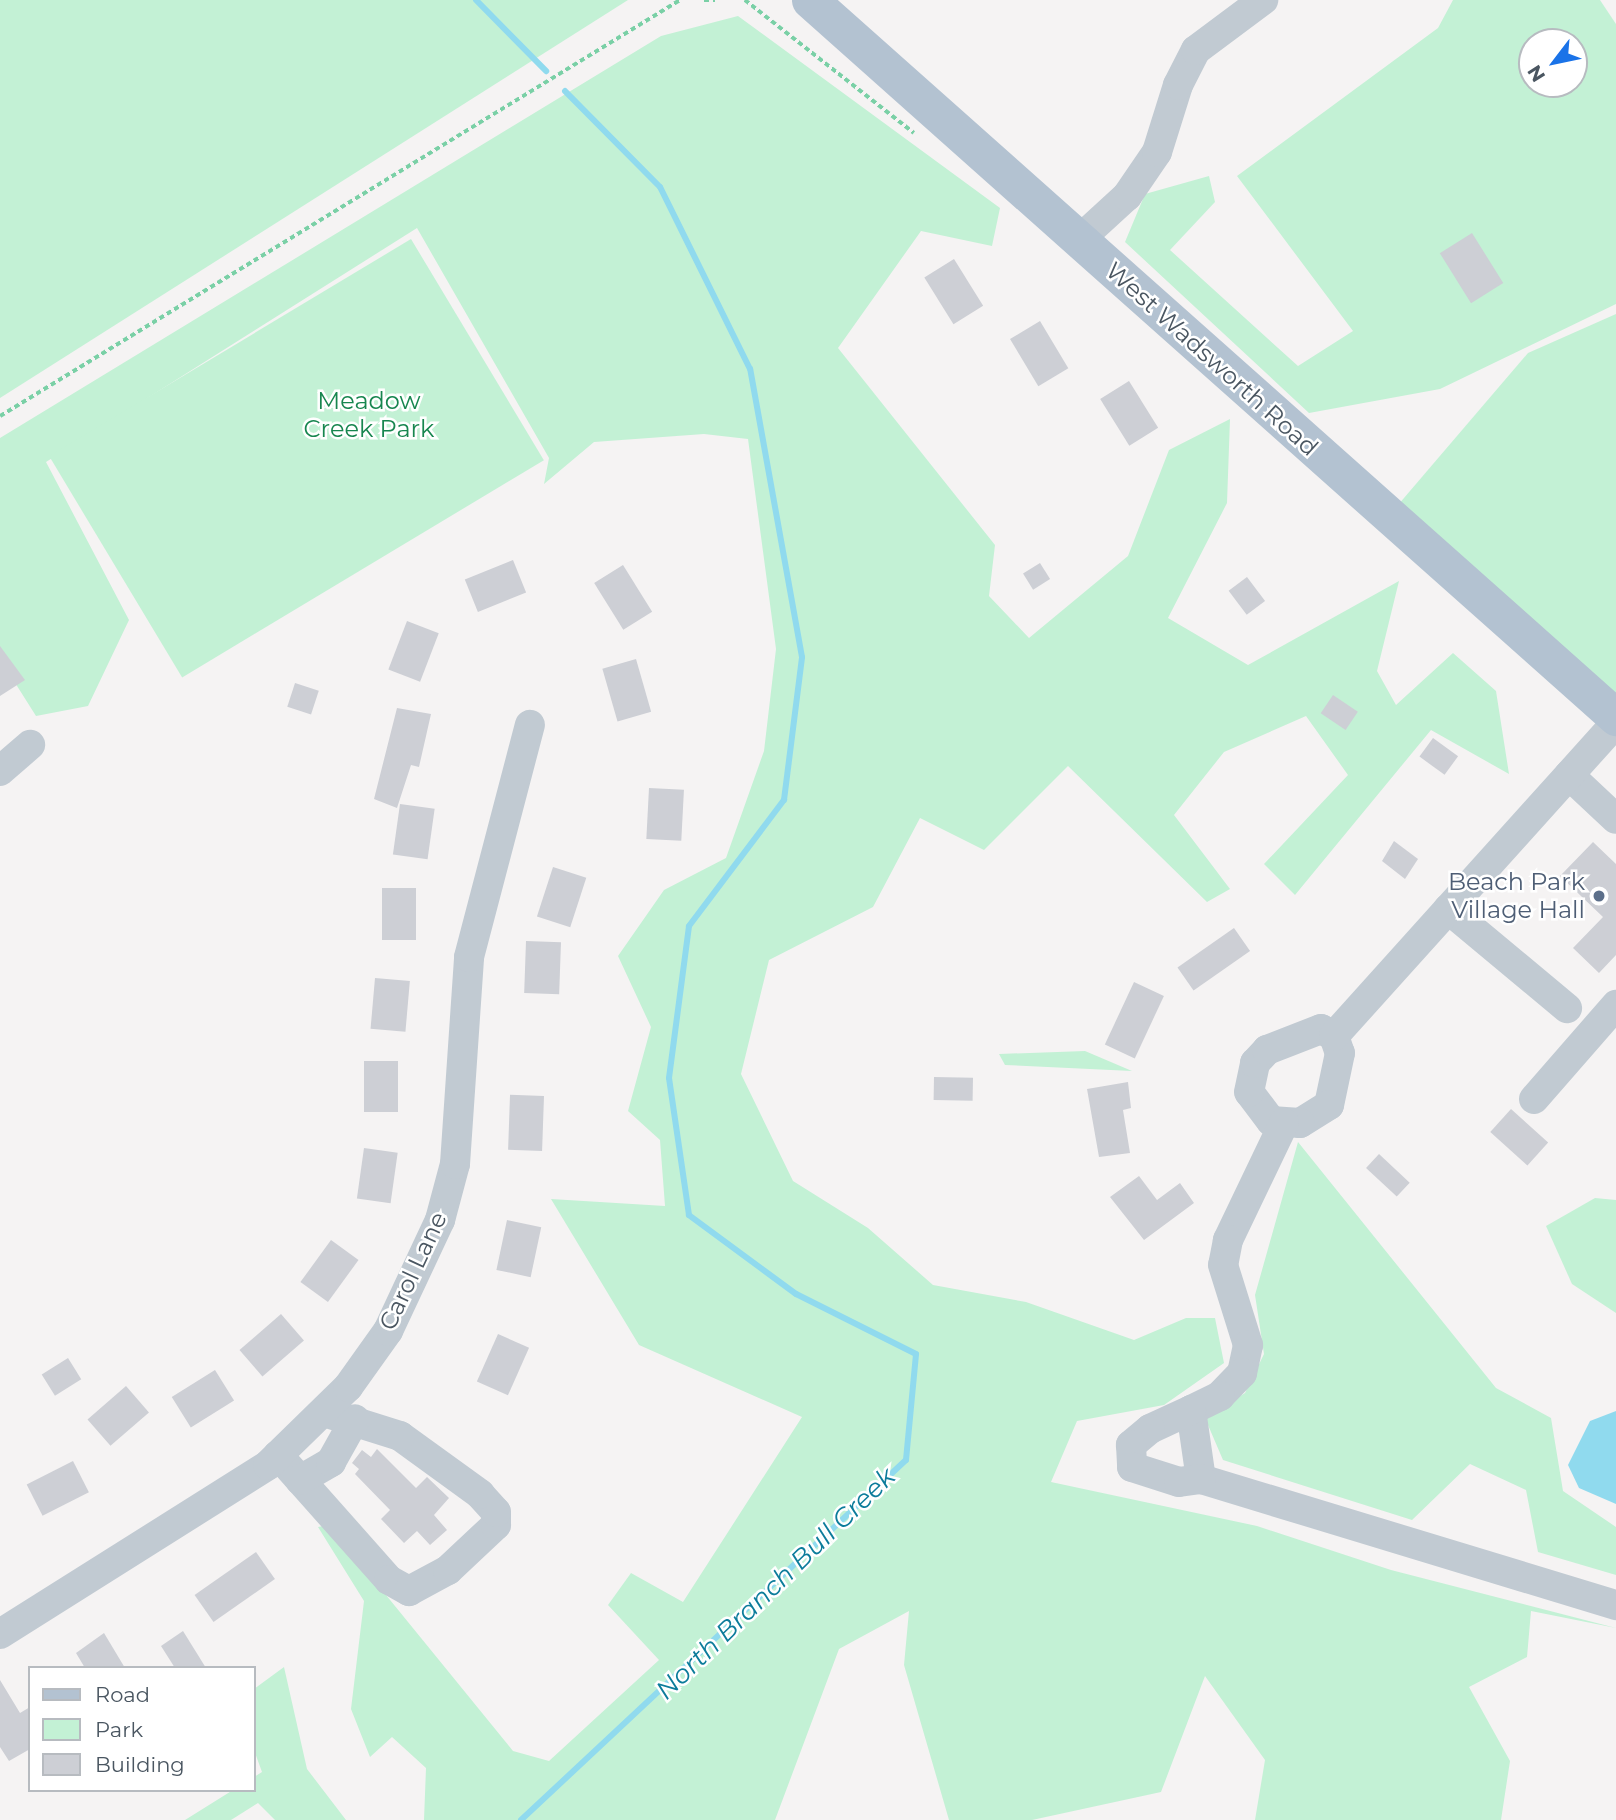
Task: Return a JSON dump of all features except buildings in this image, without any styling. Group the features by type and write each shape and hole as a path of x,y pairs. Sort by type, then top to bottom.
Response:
{"main road":[{"name":"West Wadsworth Road","path":"810,0 1616,717"}],"street":[{"path":"1080,239 1127,196 1157,152 1178,85 1196,50 1264,0"},
{"path":"1334,1036 1321,1029 1297,1034 1255,1063 1249,1092 1256,1108 1284,1123 1300,1123 1329,1105 1339,1073 1334,1036 1616,723"},
{"name":"Carol Lane","path":"0,1634 211,1506 278,1455 324,1412 388,1331 440,1220 464,1094 469,957 530,724"},
{"path":"0,771 30,745"},
{"path":"1569,775 1616,819"},
{"path":"1448,909 1567,1008"},
{"path":"1534,1100 1616,1005"},
{"path":"1284,1123 1228,1240 1223,1265 1248,1345 1242,1373 1220,1396 1131,1445 1132,1467 1179,1482 1201,1479 1616,1605"},
{"path":"1191,1410 1201,1479"},
{"path":"278,1455 389,1580 409,1591 448,1570 496,1525 496,1512 480,1494 400,1436 355,1419 324,1412"},
{"path":"300,1480 331,1462 355,1419"}],"path":[{"path":"0,416 680,0"},
{"path":"704,0 715,0"},
{"path":"745,0 926,143"}],"green space":[{"path":"0,0 628,0 0,398"},
{"path":"1453,0 1600,0 1616,24 1616,304 1440,389 1309,413 1125,242 1145,194 1209,176 1215,202 1170,250 1298,366 1353,331 1237,176 1438,28"},
{"path":"738,16 1000,208 992,246 921,231 838,348 995,545 989,596 1029,638 1128,556 1169,450 1230,419 1227,503 1168,618 1248,665 1399,581 1377,671 1396,705 1453,653 1496,691 1509,774 1431,730 1295,895 1264,864 1348,775 1306,716 1224,752 1174,815 1230,889 1207,902 1068,766 984,850 920,818 873,907 769,960 741,1074 793,1181 868,1228 933,1285 1026,1302 1134,1340 1186,1318 1215,1318 1224,1363 1164,1405 1077,1421 1051,1482 1257,1526 1391,1570 1616,1628 1531,1611 1527,1657 1469,1687 1510,1761 1501,1820 1255,1820 1265,1760 1205,1676 1161,1792 1032,1820 949,1820 904,1665 909,1611 839,1649 775,1820 424,1820 426,1768 392,1737 370,1757 351,1709 364,1601 318,1527 329,1525 513,1751 549,1761 659,1660 608,1605 631,1573 683,1602 802,1417 639,1345 551,1199 665,1206 660,1140 628,1111 651,1027 618,956 664,890 726,858 764,751 776,649 748,439 704,434 594,442 544,484 549,458 417,228 46,462 129,620 88,706 36,716 0,659 0,438 661,36"},
{"name":"Meadow Creek Park","path":"411,239 544,460 182,677 49,456"},
{"path":"1616,314 1616,701 1398,505 1528,353"},
{"path":"1085,1051 1132,1071 1005,1065 999,1054"},
{"path":"1298,1142 1496,1388 1551,1418 1563,1491 1616,1527 1616,1575 1538,1552 1526,1490 1470,1464 1412,1520 1223,1460 1205,1418 1245,1393 1264,1354 1255,1295"},
{"path":"1595,1198 1616,1200 1616,1313 1572,1284 1546,1226"},
{"path":"284,1667 307,1769 346,1820 275,1820 258,1803 231,1820 185,1820 230,1792 256,1792 256,1776 262,1772 256,1756 256,1688"}],"water":[{"path":"1616,1411 1616,1504 1579,1488 1568,1465 1590,1421"}],"waterway":[{"name":"North Branch Bull Creek","path":"476,0 546,71"},
{"name":"North Branch Bull Creek","path":"521,1820 906,1460 916,1354 796,1294 689,1215 669,1078 689,926 784,800 802,657 750,369 660,187 565,91"}],"place":[{"name":"Beach Park Village Hall","path":"1599,896"}]}
